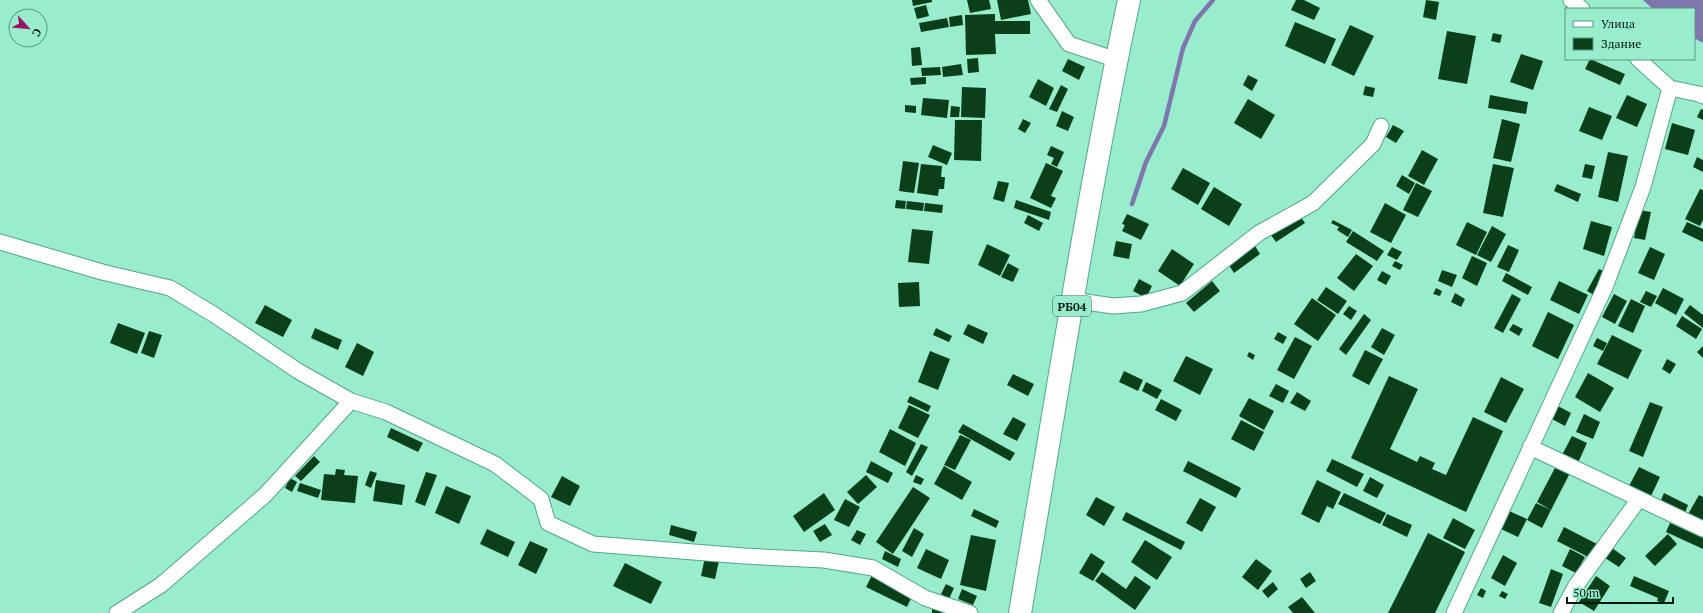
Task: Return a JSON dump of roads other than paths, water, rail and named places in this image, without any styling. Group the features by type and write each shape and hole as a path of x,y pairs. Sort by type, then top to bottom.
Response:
{"main road":[{"name":"РБ04","path":"1020,613 1073,300 1129,0"}],"street":[{"path":"1038,0 1069,44 1117,60"},
{"path":"1572,0 1581,8"},
{"path":"1639,60 1670,88 1703,96"},
{"path":"1454,613 1605,287 1643,187 1670,88"},
{"path":"1073,300 1113,306 1140,304 1182,293 1259,233 1313,203 1373,144 1381,126"},
{"path":"0,242 102,272 170,288 213,314 298,371 351,401 386,412 495,464 541,499 548,524 593,544 824,560 873,568 925,598 970,613"},
{"path":"117,613 161,585 265,495 351,401"},
{"path":"1530,447 1703,529"},
{"path":"1561,613 1575,587 1639,499"}],"waterway":[{"path":"1132,204 1146,162 1164,126 1183,48 1195,21 1213,0"}]}
